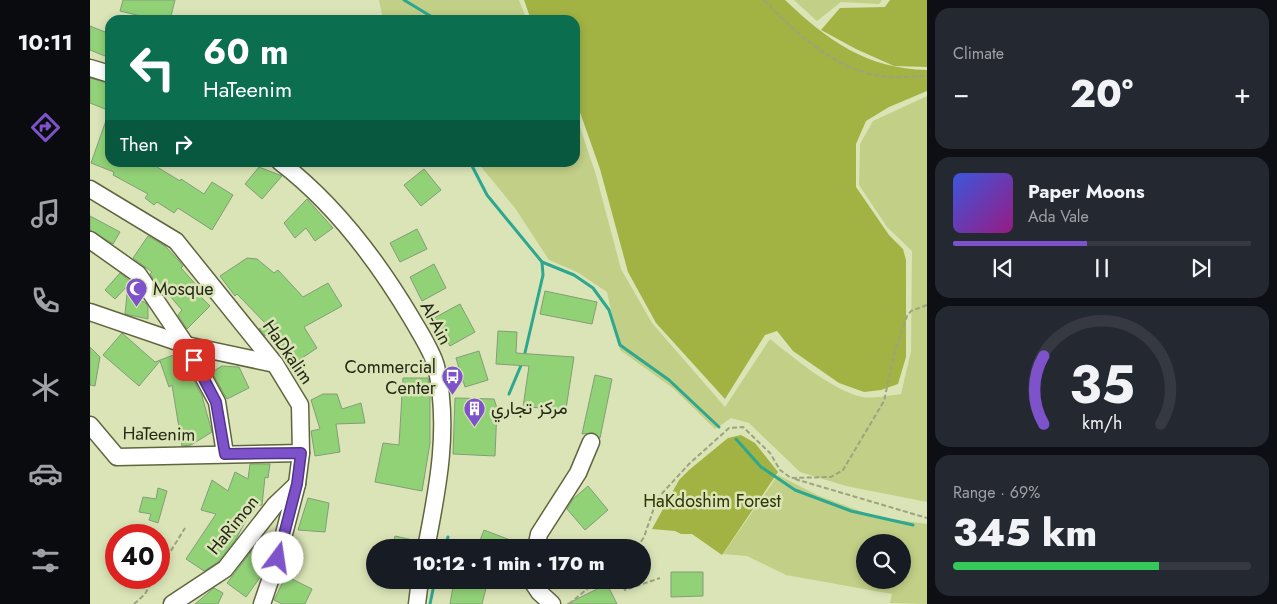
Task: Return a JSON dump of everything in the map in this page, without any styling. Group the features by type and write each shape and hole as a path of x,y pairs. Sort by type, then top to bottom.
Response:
{"street":[{"path":"90,68 105,72"},
{"name":"Al-Ain","path":"285,167 348,225 394,290 436,365 442,422 439,475 428,539"},
{"name":"HaDkalim","path":"90,189 176,241 275,364 300,405 301,453 297,484 278,558 262,604"},
{"path":"90,240 138,274 186,345 216,402 225,454"},
{"path":"90,312 186,345 275,364"},
{"name":"HaTeenim","path":"90,425 117,457 301,453"},
{"path":"538,539 539,534 578,473 591,442"},
{"name":"HaRimon","path":"172,604 225,569 275,505 297,484"},
{"path":"417,604 419,589"},
{"path":"537,589 552,604"}],"path":[{"path":"764,0 819,50 863,72 889,77 927,76"},
{"path":"791,478 831,477 843,470 884,401 894,355 907,316 912,311 927,306"},
{"path":"643,539 658,499 689,464 729,428 743,426 770,453 780,470 791,478 927,518"},
{"path":"170,552 185,528"},
{"path":"651,581 660,578"},
{"path":"134,604 148,589"},
{"path":"569,604 585,589"}],"green space":[{"path":"379,0 519,0 525,15 382,15"},
{"path":"524,0 785,0 816,28 849,50 885,64 927,70 927,91 889,107 866,121 856,144 856,187 889,235 903,249 906,260 906,357 898,384 881,390 864,392 839,383 793,351 777,331 765,335 725,399 656,323 628,272 600,169 580,112 580,15 529,15"},
{"path":"794,0 882,0 879,4 841,2 817,21"},
{"path":"890,0 927,0 927,67 894,66 856,49 821,30 840,8 885,7"},
{"path":"927,96 927,502 846,486 800,472 749,423 731,418 715,429 674,389 620,350 607,292 577,272 549,260 515,208 481,167 580,167 580,127 596,175 621,269 652,323 725,407 770,339 838,388 862,397 876,397 901,394 911,351 912,251 887,227 859,185 860,144 873,121"},
{"name":"HaKdoshim Forest","path":"741,435 755,443 778,472 722,555 692,534 652,529 679,480 728,438"},
{"path":"778,475 817,495 876,517 927,524 927,604 890,603 892,594 864,589 911,589 911,534 856,534 856,588 786,575 747,556 723,554"}],"building":[{"path":"123,0 175,0 171,15 137,15 120,11"},
{"path":"90,26 105,32 105,56 90,50"},
{"path":"90,78 105,82 105,109 90,103"},
{"path":"105,123 105,167 157,167 180,181 181,179 204,194 212,182 233,195 212,230 178,208 174,213 157,202 154,205 145,198 148,194 113,175 114,172 91,163"},
{"path":"259,167 282,176 262,199 245,184"},
{"path":"424,169 441,190 421,206 404,185"},
{"path":"307,199 333,228 315,241 306,228 295,238 284,223"},
{"path":"90,216 120,232 113,244 90,230"},
{"path":"417,229 427,249 400,262 390,243"},
{"path":"148,236 165,246 179,261 183,266 181,268 199,288 195,291 210,306 187,329 178,315 182,310 163,288 161,290 150,274 152,272 133,258"},
{"path":"247,258 257,259 274,273 278,270 303,297 328,283 342,306 304,327 317,348 293,364 280,344 268,334 265,336 259,329 267,325 237,294 235,296 220,276"},
{"path":"434,264 446,288 422,301 410,277"},
{"path":"120,273 131,282 115,299 105,290"},
{"path":"545,291 597,302 592,324 540,314"},
{"name":"Mosque","path":"127,294 146,303 148,319 125,314"},
{"path":"460,304 475,332 450,346 434,318"},
{"path":"498,331 517,332 516,353 574,357 566,409 523,407 529,366 496,364"},
{"path":"122,333 155,362 179,353 202,396 212,432 191,445 182,446 172,385 169,387 160,361 139,386 103,355"},
{"path":"90,347 100,357 95,386 90,385"},
{"path":"479,351 488,380 465,387 456,358"},
{"path":"222,366 239,367 249,388 227,399 212,372"},
{"path":"595,375 612,379 600,438 594,433 582,434"},
{"path":"403,378 428,378 430,390 430,443 422,491 375,482 383,443 399,445"},
{"path":"323,394 337,394 342,409 361,403 365,423 336,424 340,452 315,456 311,431 320,429 311,400"},
{"name":"مركز تجاري","path":"455,398 494,399 497,408 495,456 453,454"},
{"path":"250,464 270,464 268,478 265,477 262,505 256,506 253,513 249,515 236,539 218,562 204,571 186,559 216,514 201,510 212,480 228,491 235,472 248,479"},
{"path":"588,486 608,510 585,530 567,509 573,499"},
{"path":"158,488 167,491 158,523 149,520 151,514 139,512 143,497 156,499"},
{"path":"308,498 329,503 325,532 298,530"},
{"path":"484,530 508,539 480,539"},
{"path":"395,536 408,539 394,539"},
{"path":"254,548 267,557 261,576 246,597 227,583"},
{"path":"671,572 703,572 703,596 671,597"},
{"path":"286,576 312,589 305,604 282,604 274,600"},
{"path":"214,588 223,593 218,604 195,604"},
{"path":"452,589 486,589 482,604 450,604"},
{"path":"597,589 610,589 617,604 567,604"}],"waterway":[{"path":"404,0 429,15"},
{"path":"473,167 487,195 542,262 543,275 524,357"},
{"path":"542,262 574,275 593,288 609,310 620,345 669,380 719,427"},
{"path":"509,394 522,363"},
{"path":"736,439 761,467 795,490 851,511 913,525"},
{"path":"430,604 433,589"}],"place":[{"name":"Mosque","path":"137,308"},
{"name":"Commercial Center","path":"452,396"},
{"name":"مركز تجاري","path":"475,427"}],"route":[{"path":"194,360 216,402 225,454 301,453 297,484 278,558"}]}
